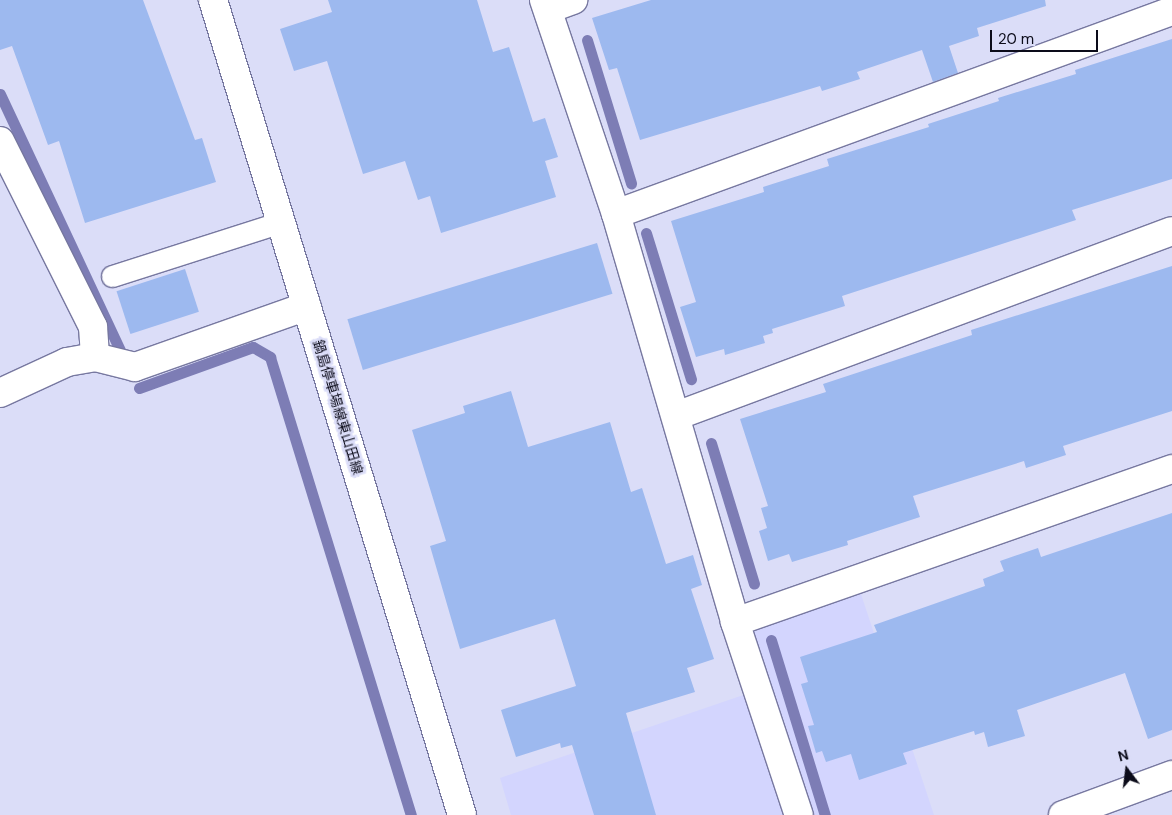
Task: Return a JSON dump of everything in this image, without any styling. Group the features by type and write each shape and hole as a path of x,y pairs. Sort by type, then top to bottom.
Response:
{"street":[{"name":"鍋島停車場線東山田線","path":"213,0 462,815"},
{"path":"555,3 736,622 798,815"},
{"path":"616,214 1172,11"},
{"path":"0,141 93,326 95,357"},
{"path":"676,416 1172,231"},
{"path":"0,393 67,362 95,357 134,367 307,306"},
{"path":"736,622 1172,469"},
{"path":"1063,815 1172,775"}],"lane":[{"path":"112,276 281,222"}],"shaded area":[{"path":"860,591 934,815 511,815 500,778 767,687 748,631"}],"building":[{"path":"0,0 143,0 195,140 202,138 216,182 85,223 59,141 48,145 12,46 0,50"},
{"path":"328,0 477,0 493,52 509,47 533,122 545,118 558,157 545,161 556,197 441,233 430,196 418,200 405,161 363,174 327,61 294,71 280,29 332,12"},
{"path":"651,0 1045,0 1046,6 977,28 979,36 949,46 958,73 933,82 922,50 857,72 860,79 822,91 820,86 640,140 617,68 609,70 592,18"},
{"path":"1172,39 1172,179 1072,210 1076,220 842,296 845,306 772,329 773,333 763,336 765,343 725,355 724,349 696,357 680,307 696,302 671,221 764,192 763,187 829,166 827,159 929,127 928,124 999,101 998,98 1076,74 1075,70"},
{"path":"597,243 612,294 363,370 347,319"},
{"path":"1172,266 1172,411 1063,446 1066,455 1026,468 1024,461 913,496 920,517 847,541 848,545 792,562 789,554 768,561 759,531 767,528 761,508 768,506 740,419 826,392 823,384 972,335 971,330"},
{"path":"185,269 199,312 130,334 117,291"},
{"path":"511,391 528,447 610,422 631,492 642,488 666,564 693,555 702,585 691,589 714,659 687,668 695,692 626,713 656,815 594,815 572,745 561,748 560,743 516,757 501,710 576,686 555,619 460,649 430,546 446,541 412,430 465,413 463,406"},
{"path":"1172,513 1172,730 1148,739 1125,673 1017,710 1025,736 988,747 984,732 975,735 974,731 903,753 907,764 859,780 851,754 826,762 822,751 816,753 808,726 814,725 801,684 808,682 800,657 877,632 874,625 985,586 983,579 1004,571 1000,561 1038,548 1041,557"}],"waterway":[{"path":"587,40 631,183"},
{"path":"0,94 120,350"},
{"path":"646,233 691,379"},
{"path":"139,388 253,347 270,357 411,815"},
{"path":"711,443 754,584"},
{"path":"771,640 825,815"}]}
